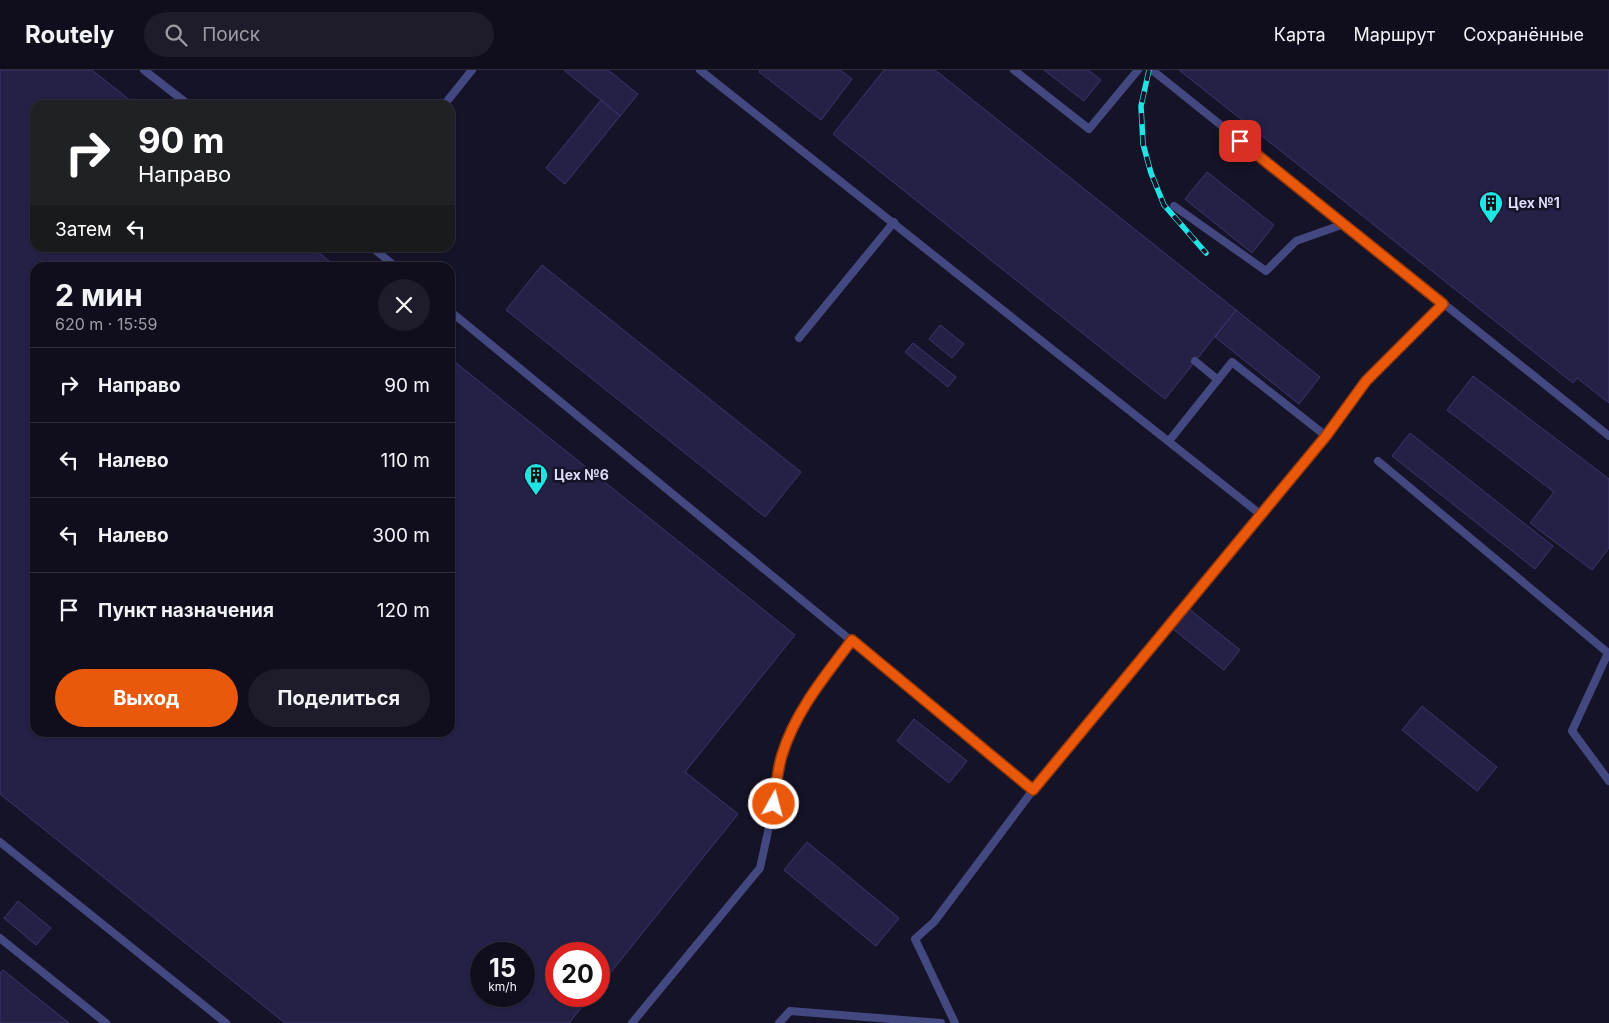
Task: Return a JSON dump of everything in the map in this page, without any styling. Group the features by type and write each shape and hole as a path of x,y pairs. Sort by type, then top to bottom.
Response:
{"lane":[{"path":"144,70 183,100"},
{"path":"448,100 472,70"},
{"path":"700,70 1260,514"},
{"path":"1014,70 1090,129 1138,70"},
{"path":"1152,70 1609,436"},
{"path":"1174,206 1266,271 1296,241 1344,224"},
{"path":"799,338 894,222"},
{"path":"378,252 390,262"},
{"path":"955,1023 915,939 934,922 1033,790 1326,436 1366,381 1443,304"},
{"path":"455,315 1033,790"},
{"path":"1196,361 1218,380"},
{"path":"1169,441 1232,362 1326,436"},
{"path":"1378,461 1608,653 1572,731 1609,780"},
{"path":"632,1023 760,868 774,804 782,754 808,699 852,640"},
{"path":"0,842 226,1023"},
{"path":"0,938 106,1023"},
{"path":"779,1023 790,1011 941,1023"}],"building":[{"name":"Цех №6","path":"0,70 92,70 130,100 30,100 30,252 318,252 330,262 30,262 30,737 455,737 455,362 795,635 685,772 738,814 610,973 610,942 545,942 545,1007 582,1007 569,1023 285,1023 0,794"},
{"path":"564,70 608,70 638,94 620,116"},
{"path":"760,70 840,70 852,79 821,120 759,72"},
{"path":"884,70 935,70 1236,310 1165,399 833,134"},
{"path":"1044,70 1088,70 1101,80 1084,101"},
{"name":"Цех №1","path":"1179,70 1609,70 1609,403 1577,378 1573,383"},
{"path":"601,100 620,116 565,184 546,168"},
{"path":"1207,172 1274,225 1252,253 1185,199"},
{"path":"542,265 801,472 765,517 506,310"},
{"path":"1236,310 1320,377 1299,404 1215,337"},
{"path":"940,325 964,344 952,358 929,339"},
{"path":"913,343 956,377 948,387 905,352"},
{"path":"1473,376 1609,479 1609,548 1592,570 1530,523 1554,492 1447,410"},
{"path":"1410,433 1553,546 1535,569 1392,456"},
{"path":"1189,609 1240,650 1224,670 1173,629"},
{"path":"1422,706 1497,767 1477,791 1402,730"},
{"path":"914,719 967,761 949,783 897,741"},
{"path":"807,842 899,918 876,946 784,870"},
{"path":"18,901 51,928 36,945 4,918"},
{"path":"3,970 69,1023 0,1023 0,973"}],"railway":[{"path":"1149,70 1141,106 1143,144 1151,173 1164,205 1206,253"}],"place":[{"name":"Цех №1","path":"1491,224"},
{"name":"Цех №6","path":"536,496"}],"route":[{"path":"774,804 782,754 795,726 808,699 852,640 1033,790 1326,436 1366,381 1443,304 1240,141"}]}
